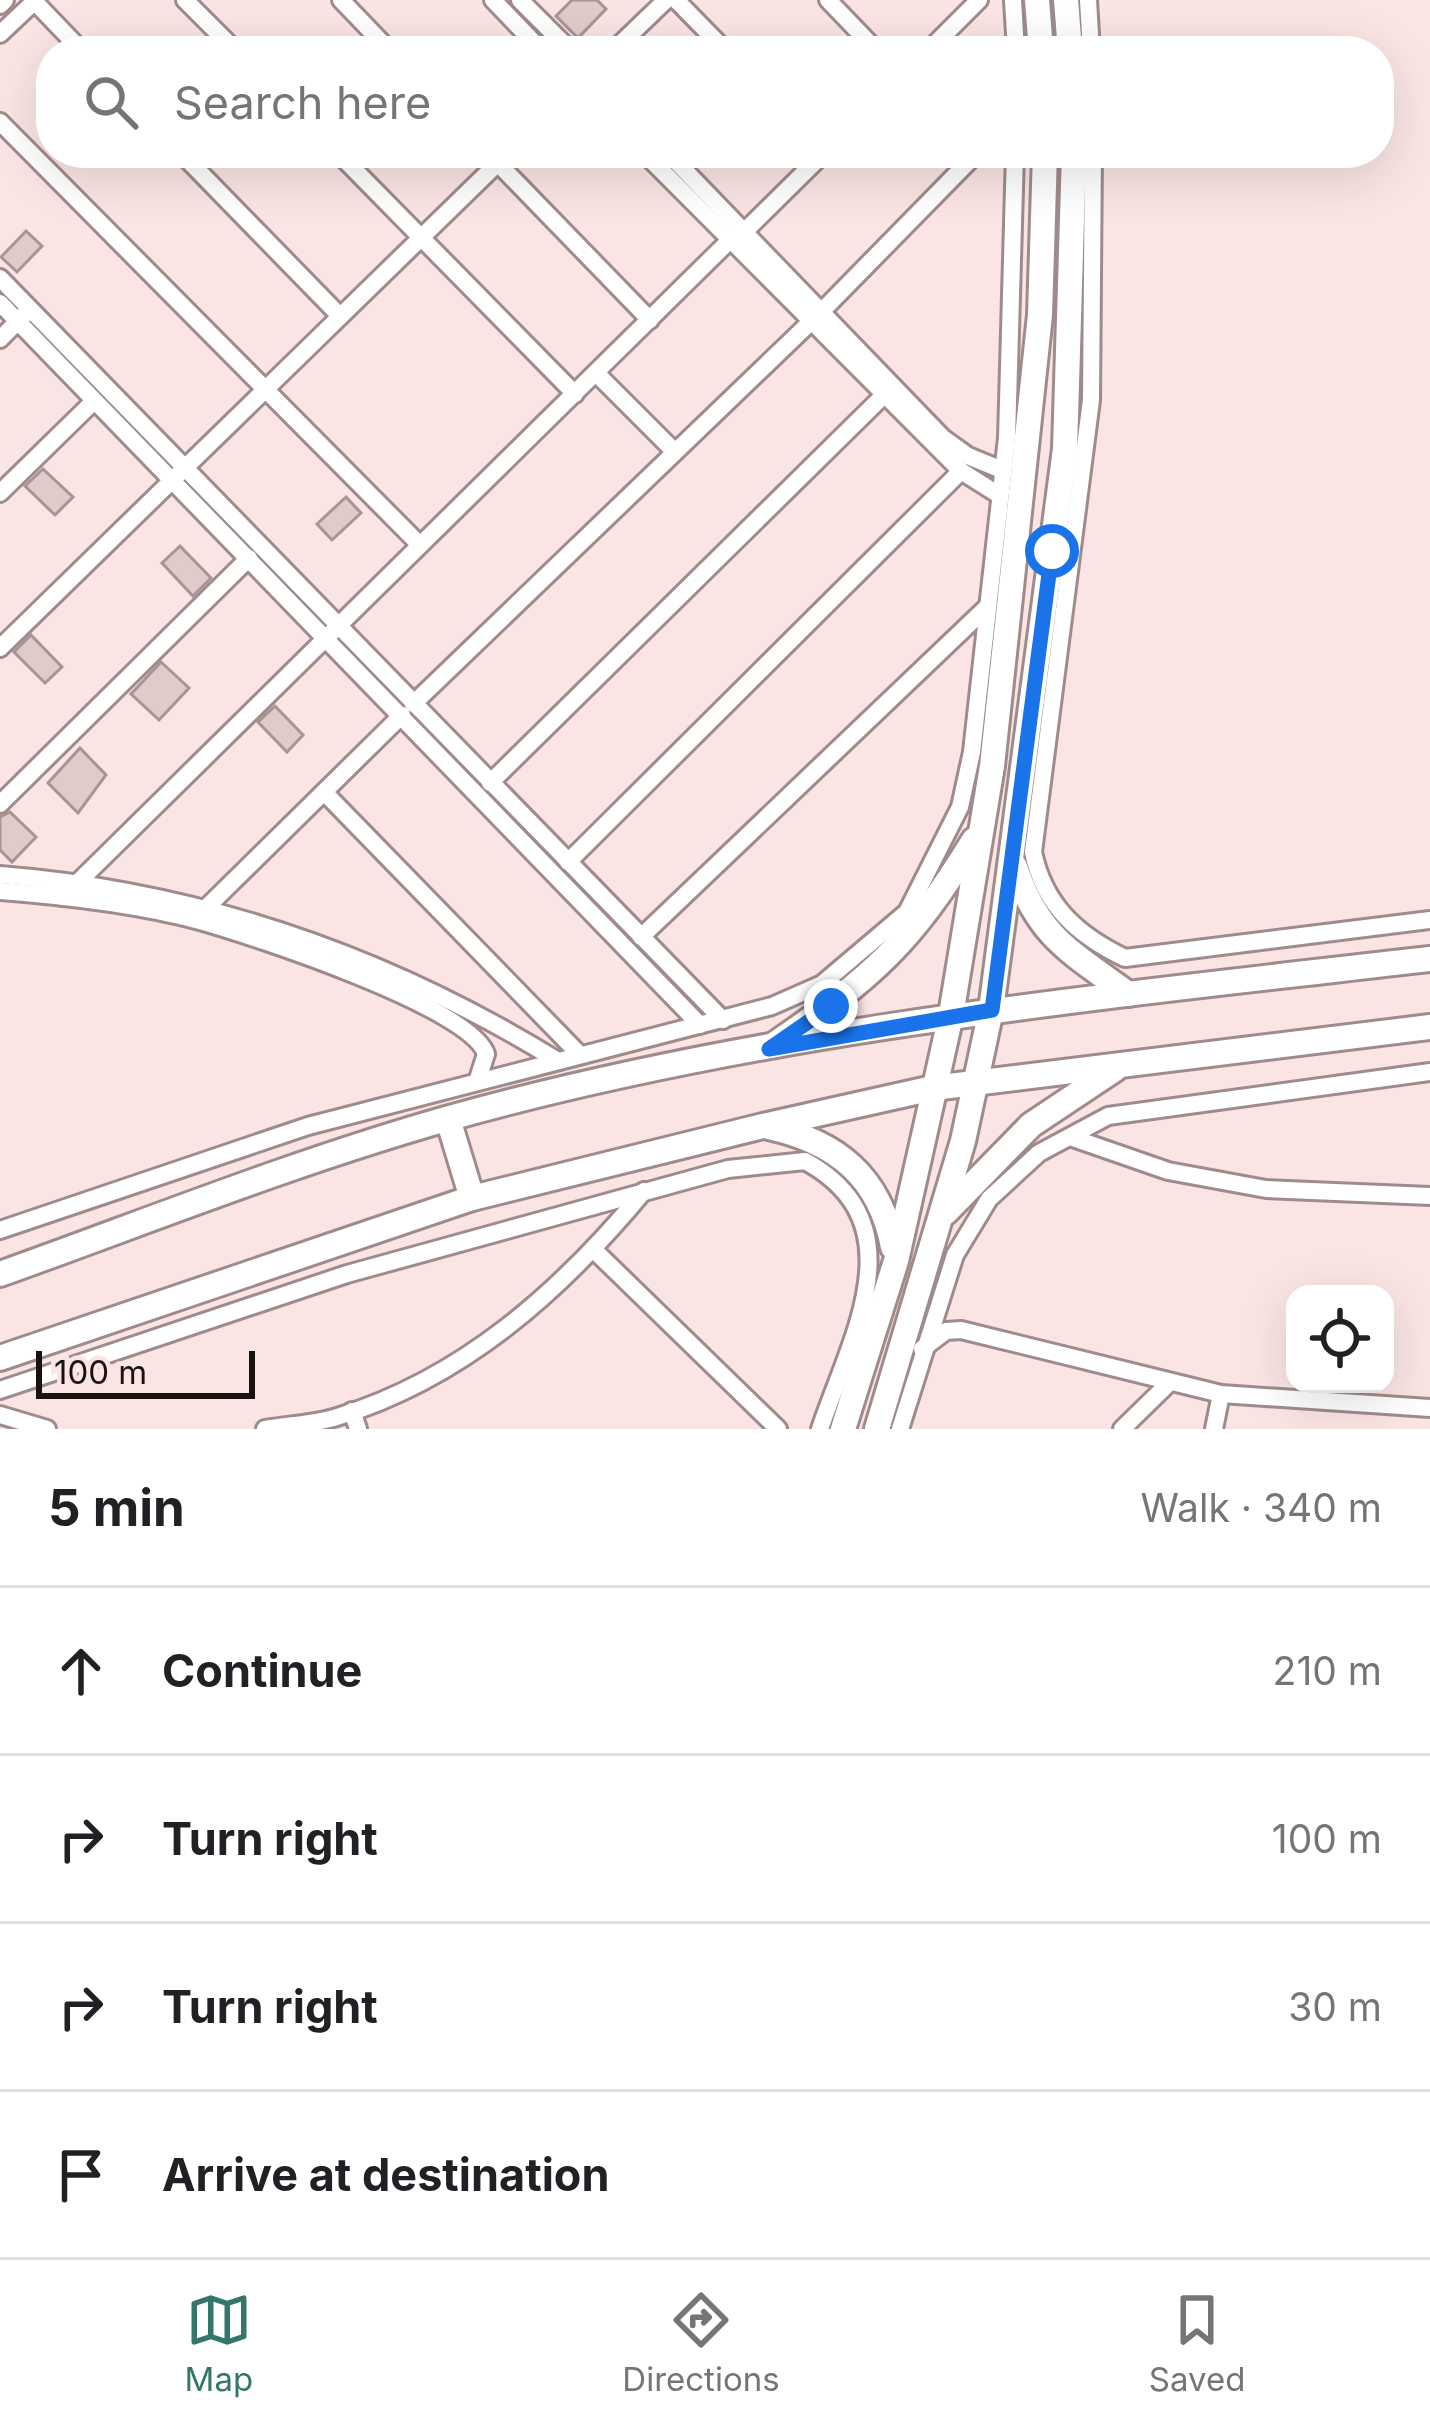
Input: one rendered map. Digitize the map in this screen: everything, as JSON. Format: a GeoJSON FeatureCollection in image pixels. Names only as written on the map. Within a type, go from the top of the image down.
{"type":"FeatureCollection","features":[{"type":"Feature","properties":{"kind":"main road"},"geometry":{"type":"LineString","coordinates":[[1037,0],[1040,36]]}},
{"type":"Feature","properties":{"kind":"main road"},"geometry":{"type":"LineString","coordinates":[[1066,0],[1069,36]]}},
{"type":"Feature","properties":{"kind":"main road"},"geometry":{"type":"LineString","coordinates":[[825,1428],[896,1261],[951,1015],[982,826],[1026,475],[1040,315],[1045,168]]}},
{"type":"Feature","properties":{"kind":"main road"},"geometry":{"type":"LineString","coordinates":[[877,1429],[940,1218],[992,1010],[1064,448],[1073,168]]}},
{"type":"Feature","properties":{"kind":"main road"},"geometry":{"type":"LineString","coordinates":[[769,1049],[862,984],[893,955],[921,924],[982,826]]}},
{"type":"Feature","properties":{"kind":"main road"},"geometry":{"type":"LineString","coordinates":[[1012,859],[1031,913],[1048,934],[1128,994]]}},
{"type":"Feature","properties":{"kind":"main road"},"geometry":{"type":"LineString","coordinates":[[0,1274],[448,1119],[951,1015],[1430,958]]}},
{"type":"Feature","properties":{"kind":"main road"},"geometry":{"type":"LineString","coordinates":[[0,1358],[472,1198],[763,1126],[933,1088],[1430,1027]]}},
{"type":"Feature","properties":{"kind":"main road"},"geometry":{"type":"LineString","coordinates":[[940,1218],[1031,1125],[1122,1064]]}},
{"type":"Feature","properties":{"kind":"main road"},"geometry":{"type":"LineString","coordinates":[[448,1119],[472,1198]]}},
{"type":"Feature","properties":{"kind":"main road"},"geometry":{"type":"LineString","coordinates":[[763,1126],[820,1142],[857,1168],[889,1222],[896,1261]]}},
{"type":"Feature","properties":{"kind":"street"},"geometry":{"type":"LineString","coordinates":[[185,0],[221,36]]}},
{"type":"Feature","properties":{"kind":"street"},"geometry":{"type":"LineString","coordinates":[[341,0],[376,36]]}},
{"type":"Feature","properties":{"kind":"street"},"geometry":{"type":"LineString","coordinates":[[493,0],[528,36]]}},
{"type":"Feature","properties":{"kind":"street"},"geometry":{"type":"LineString","coordinates":[[520,0],[556,36]]}},
{"type":"Feature","properties":{"kind":"street"},"geometry":{"type":"LineString","coordinates":[[629,36],[666,0]]}},
{"type":"Feature","properties":{"kind":"street"},"geometry":{"type":"LineString","coordinates":[[676,0],[711,36]]}},
{"type":"Feature","properties":{"kind":"street"},"geometry":{"type":"LineString","coordinates":[[828,0],[863,36]]}},
{"type":"Feature","properties":{"kind":"street"},"geometry":{"type":"LineString","coordinates":[[1013,0],[1015,36]]}},
{"type":"Feature","properties":{"kind":"street"},"geometry":{"type":"LineString","coordinates":[[1088,0],[1090,36]]}},
{"type":"Feature","properties":{"kind":"street"},"geometry":{"type":"LineString","coordinates":[[0,34],[34,1],[68,36]]}},
{"type":"Feature","properties":{"kind":"street"},"geometry":{"type":"LineString","coordinates":[[942,36],[974,2]]}},
{"type":"Feature","properties":{"kind":"street"},"geometry":{"type":"LineString","coordinates":[[0,122],[36,158]]}},
{"type":"Feature","properties":{"kind":"street"},"geometry":{"type":"LineString","coordinates":[[46,168],[420,545]]}},
{"type":"Feature","properties":{"kind":"street"},"geometry":{"type":"LineString","coordinates":[[196,168],[339,316]]}},
{"type":"Feature","properties":{"kind":"street"},"geometry":{"type":"LineString","coordinates":[[353,168],[574,394]]}},
{"type":"Feature","properties":{"kind":"street"},"geometry":{"type":"LineString","coordinates":[[0,649],[487,168]]}},
{"type":"Feature","properties":{"kind":"street"},"geometry":{"type":"LineString","coordinates":[[509,168],[650,320]]}},
{"type":"Feature","properties":{"kind":"street"},"geometry":{"type":"LineString","coordinates":[[661,168],[943,438],[968,456],[1002,470]]}},
{"type":"Feature","properties":{"kind":"street"},"geometry":{"type":"LineString","coordinates":[[680,168],[737,236]]}},
{"type":"Feature","properties":{"kind":"street"},"geometry":{"type":"LineString","coordinates":[[63,897],[808,168]]}},
{"type":"Feature","properties":{"kind":"street"},"geometry":{"type":"LineString","coordinates":[[208,906],[962,168]]}},
{"type":"Feature","properties":{"kind":"street"},"geometry":{"type":"LineString","coordinates":[[0,1230],[308,1126],[723,1020],[822,984],[907,912],[960,806],[972,752],[1002,470],[1015,168]]}},
{"type":"Feature","properties":{"kind":"street"},"geometry":{"type":"LineString","coordinates":[[1093,168],[1091,400],[1033,852],[1050,904],[1096,944],[1125,958],[1430,920]]}},
{"type":"Feature","properties":{"kind":"street"},"geometry":{"type":"LineString","coordinates":[[0,278],[94,401],[179,474],[248,558],[331,631]]}},
{"type":"Feature","properties":{"kind":"street"},"geometry":{"type":"LineString","coordinates":[[0,303],[24,315],[408,710],[700,1025]]}},
{"type":"Feature","properties":{"kind":"street"},"geometry":{"type":"LineString","coordinates":[[0,339],[24,315]]}},
{"type":"Feature","properties":{"kind":"street"},"geometry":{"type":"LineString","coordinates":[[816,316],[884,395],[961,471],[999,495]]}},
{"type":"Feature","properties":{"kind":"street"},"geometry":{"type":"LineString","coordinates":[[596,373],[675,452]]}},
{"type":"Feature","properties":{"kind":"street"},"geometry":{"type":"LineString","coordinates":[[490,782],[884,395]]}},
{"type":"Feature","properties":{"kind":"street"},"geometry":{"type":"LineString","coordinates":[[0,493],[94,401]]}},
{"type":"Feature","properties":{"kind":"street"},"geometry":{"type":"LineString","coordinates":[[568,862],[961,471]]}},
{"type":"Feature","properties":{"kind":"street"},"geometry":{"type":"LineString","coordinates":[[0,804],[248,558]]}},
{"type":"Feature","properties":{"kind":"street"},"geometry":{"type":"LineString","coordinates":[[641,938],[987,607]]}},
{"type":"Feature","properties":{"kind":"street"},"geometry":{"type":"LineString","coordinates":[[408,710],[490,782],[723,1020]]}},
{"type":"Feature","properties":{"kind":"street"},"geometry":{"type":"LineString","coordinates":[[324,792],[580,1055]]}},
{"type":"Feature","properties":{"kind":"street"},"geometry":{"type":"LineString","coordinates":[[0,874],[81,881],[208,906],[353,954],[505,1028],[558,1061]]}},
{"type":"Feature","properties":{"kind":"street"},"geometry":{"type":"LineString","coordinates":[[0,891],[198,921],[344,971],[450,1018],[482,1043],[484,1070],[476,1082]]}},
{"type":"Feature","properties":{"kind":"street"},"geometry":{"type":"LineString","coordinates":[[900,1429],[955,1256],[989,1199],[1039,1153],[1108,1116],[1430,1072]]}},
{"type":"Feature","properties":{"kind":"street"},"geometry":{"type":"LineString","coordinates":[[1070,1137],[1168,1171],[1266,1189],[1430,1196]]}},
{"type":"Feature","properties":{"kind":"street"},"geometry":{"type":"LineString","coordinates":[[0,1390],[346,1274],[728,1169],[805,1161],[845,1190],[867,1229],[872,1252],[868,1281],[825,1428]]}},
{"type":"Feature","properties":{"kind":"street"},"geometry":{"type":"LineString","coordinates":[[265,1429],[355,1420],[456,1366],[564,1282],[645,1191]]}},
{"type":"Feature","properties":{"kind":"street"},"geometry":{"type":"LineString","coordinates":[[338,1240],[346,1274]]}},
{"type":"Feature","properties":{"kind":"street"},"geometry":{"type":"LineString","coordinates":[[594,1250],[778,1429]]}},
{"type":"Feature","properties":{"kind":"street"},"geometry":{"type":"LineString","coordinates":[[890,1386],[925,1346],[946,1331],[961,1330],[1221,1394],[1430,1408]]}},
{"type":"Feature","properties":{"kind":"street"},"geometry":{"type":"LineString","coordinates":[[1122,1429],[1169,1383]]}},
{"type":"Feature","properties":{"kind":"street"},"geometry":{"type":"LineString","coordinates":[[1214,1429],[1221,1394]]}},
{"type":"Feature","properties":{"kind":"street"},"geometry":{"type":"LineString","coordinates":[[0,1415],[43,1429]]}},
{"type":"Feature","properties":{"kind":"building"},"geometry":{"type":"Polygon","coordinates":[[[572,0],[597,0],[606,9],[580,36],[556,16],[572,0]]]}},
{"type":"Feature","properties":{"kind":"building"},"geometry":{"type":"Polygon","coordinates":[[[26,231],[42,246],[17,272],[1,257],[26,231]]]}},
{"type":"Feature","properties":{"kind":"building"},"geometry":{"type":"Polygon","coordinates":[[[43,469],[73,497],[55,515],[25,486],[43,469]]]}},
{"type":"Feature","properties":{"kind":"building"},"geometry":{"type":"Polygon","coordinates":[[[346,497],[361,513],[332,540],[317,524],[346,497]]]}},
{"type":"Feature","properties":{"kind":"building"},"geometry":{"type":"Polygon","coordinates":[[[180,546],[211,578],[193,596],[162,563],[180,546]]]}},
{"type":"Feature","properties":{"kind":"building"},"geometry":{"type":"Polygon","coordinates":[[[31,635],[62,667],[45,683],[14,652],[31,635]]]}},
{"type":"Feature","properties":{"kind":"building"},"geometry":{"type":"Polygon","coordinates":[[[161,662],[189,688],[159,720],[131,694],[161,662]]]}},
{"type":"Feature","properties":{"kind":"building"},"geometry":{"type":"Polygon","coordinates":[[[275,706],[303,735],[287,752],[258,722],[275,706]]]}},
{"type":"Feature","properties":{"kind":"building"},"geometry":{"type":"Polygon","coordinates":[[[80,748],[106,775],[78,813],[48,783],[80,748]]]}},
{"type":"Feature","properties":{"kind":"building"},"geometry":{"type":"Polygon","coordinates":[[[10,812],[36,837],[12,862],[0,850],[0,817],[10,812]]]}},
{"type":"Feature","properties":{"kind":"route"},"geometry":{"type":"LineString","coordinates":[[831,1006],[769,1049],[992,1010],[1052,551]]}}]}
